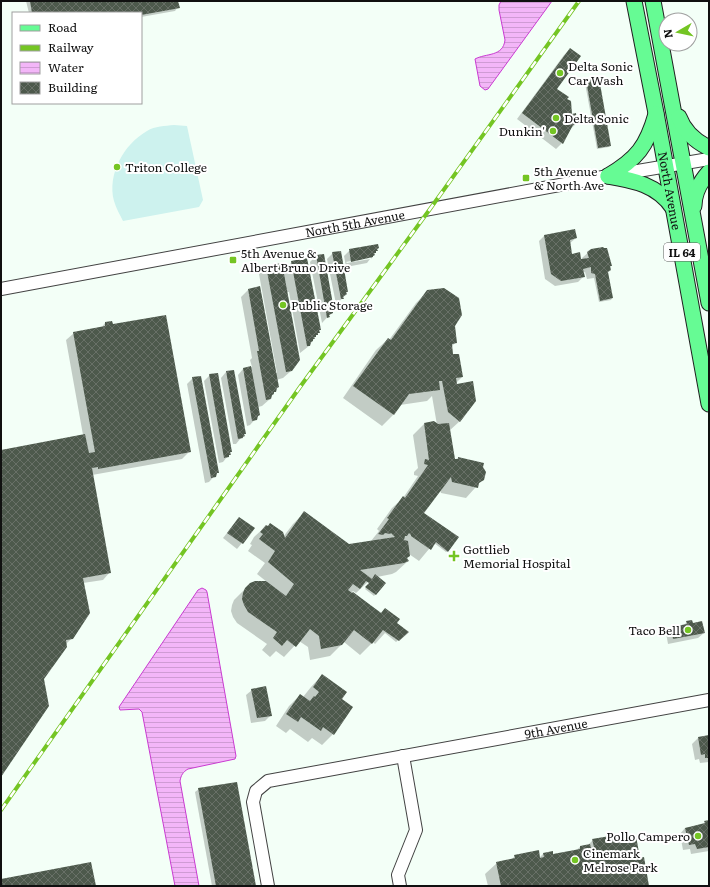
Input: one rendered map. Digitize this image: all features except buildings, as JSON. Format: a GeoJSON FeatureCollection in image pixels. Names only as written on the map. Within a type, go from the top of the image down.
{"type":"FeatureCollection","features":[{"type":"Feature","properties":{"kind":"main road","name":"North Avenue"},"geometry":{"type":"LineString","coordinates":[[634,1],[666,166],[709,404]]}},
{"type":"Feature","properties":{"kind":"main road","name":"North Avenue"},"geometry":{"type":"LineString","coordinates":[[653,1],[709,303]]}},
{"type":"Feature","properties":{"kind":"main road"},"geometry":{"type":"LineString","coordinates":[[670,94],[684,129],[702,145],[709,148]]}},
{"type":"Feature","properties":{"kind":"main road"},"geometry":{"type":"LineString","coordinates":[[608,176],[625,166],[642,148],[656,114]]}},
{"type":"Feature","properties":{"kind":"main road"},"geometry":{"type":"LineString","coordinates":[[693,217],[694,198],[698,187],[709,172]]}},
{"type":"Feature","properties":{"kind":"main road"},"geometry":{"type":"LineString","coordinates":[[608,176],[632,180],[654,189],[663,196],[674,211]]}},
{"type":"Feature","properties":{"kind":"street","name":"North 5th Avenue"},"geometry":{"type":"LineString","coordinates":[[1,289],[608,176],[709,159]]}},
{"type":"Feature","properties":{"kind":"street","name":"9th Avenue"},"geometry":{"type":"LineString","coordinates":[[268,886],[253,802],[256,791],[268,781],[709,700]]}},
{"type":"Feature","properties":{"kind":"street"},"geometry":{"type":"LineString","coordinates":[[400,886],[398,876],[416,830],[403,756]]}},
{"type":"Feature","properties":{"kind":"shaded area"},"geometry":{"type":"Polygon","coordinates":[[[174,125],[187,126],[203,200],[199,207],[123,221],[115,204],[112,191],[115,170],[119,161],[131,144],[150,129],[174,125]]]}},
{"type":"Feature","properties":{"kind":"water"},"geometry":{"type":"Polygon","coordinates":[[[501,1],[552,1],[488,89],[485,90],[480,86],[475,59],[498,52],[504,45],[505,40],[499,10],[501,1]]]}},
{"type":"Feature","properties":{"kind":"water"},"geometry":{"type":"Polygon","coordinates":[[[202,588],[207,592],[236,756],[235,759],[188,769],[182,775],[180,781],[199,886],[175,886],[142,712],[139,709],[120,710],[119,707],[198,590],[202,588]]]}},
{"type":"Feature","properties":{"kind":"railway"},"geometry":{"type":"LineString","coordinates":[[1,810],[300,387],[579,1]]}},
{"type":"Feature","properties":{"kind":"place","name":"Delta Sonic Car Wash"},"geometry":{"type":"Point","coordinates":[560,73]}},
{"type":"Feature","properties":{"kind":"place","name":"Delta Sonic"},"geometry":{"type":"Point","coordinates":[556,118]}},
{"type":"Feature","properties":{"kind":"place","name":"Dunkin'"},"geometry":{"type":"Point","coordinates":[553,131]}},
{"type":"Feature","properties":{"kind":"place","name":"Triton College"},"geometry":{"type":"Point","coordinates":[117,167]}},
{"type":"Feature","properties":{"kind":"place","name":"5th Avenue & North Ave"},"geometry":{"type":"Point","coordinates":[526,178]}},
{"type":"Feature","properties":{"kind":"place","name":"5th Avenue & Albert Bruno Drive"},"geometry":{"type":"Point","coordinates":[233,260]}},
{"type":"Feature","properties":{"kind":"place","name":"Public Storage"},"geometry":{"type":"Point","coordinates":[283,305]}},
{"type":"Feature","properties":{"kind":"place","name":"Gottlieb Memorial Hospital"},"geometry":{"type":"Point","coordinates":[454,556]}},
{"type":"Feature","properties":{"kind":"place","name":"Taco Bell"},"geometry":{"type":"Point","coordinates":[688,630]}},
{"type":"Feature","properties":{"kind":"place","name":"Pollo Campero"},"geometry":{"type":"Point","coordinates":[698,836]}},
{"type":"Feature","properties":{"kind":"place","name":"Cinemark Melrose Park"},"geometry":{"type":"Point","coordinates":[575,860]}}]}
